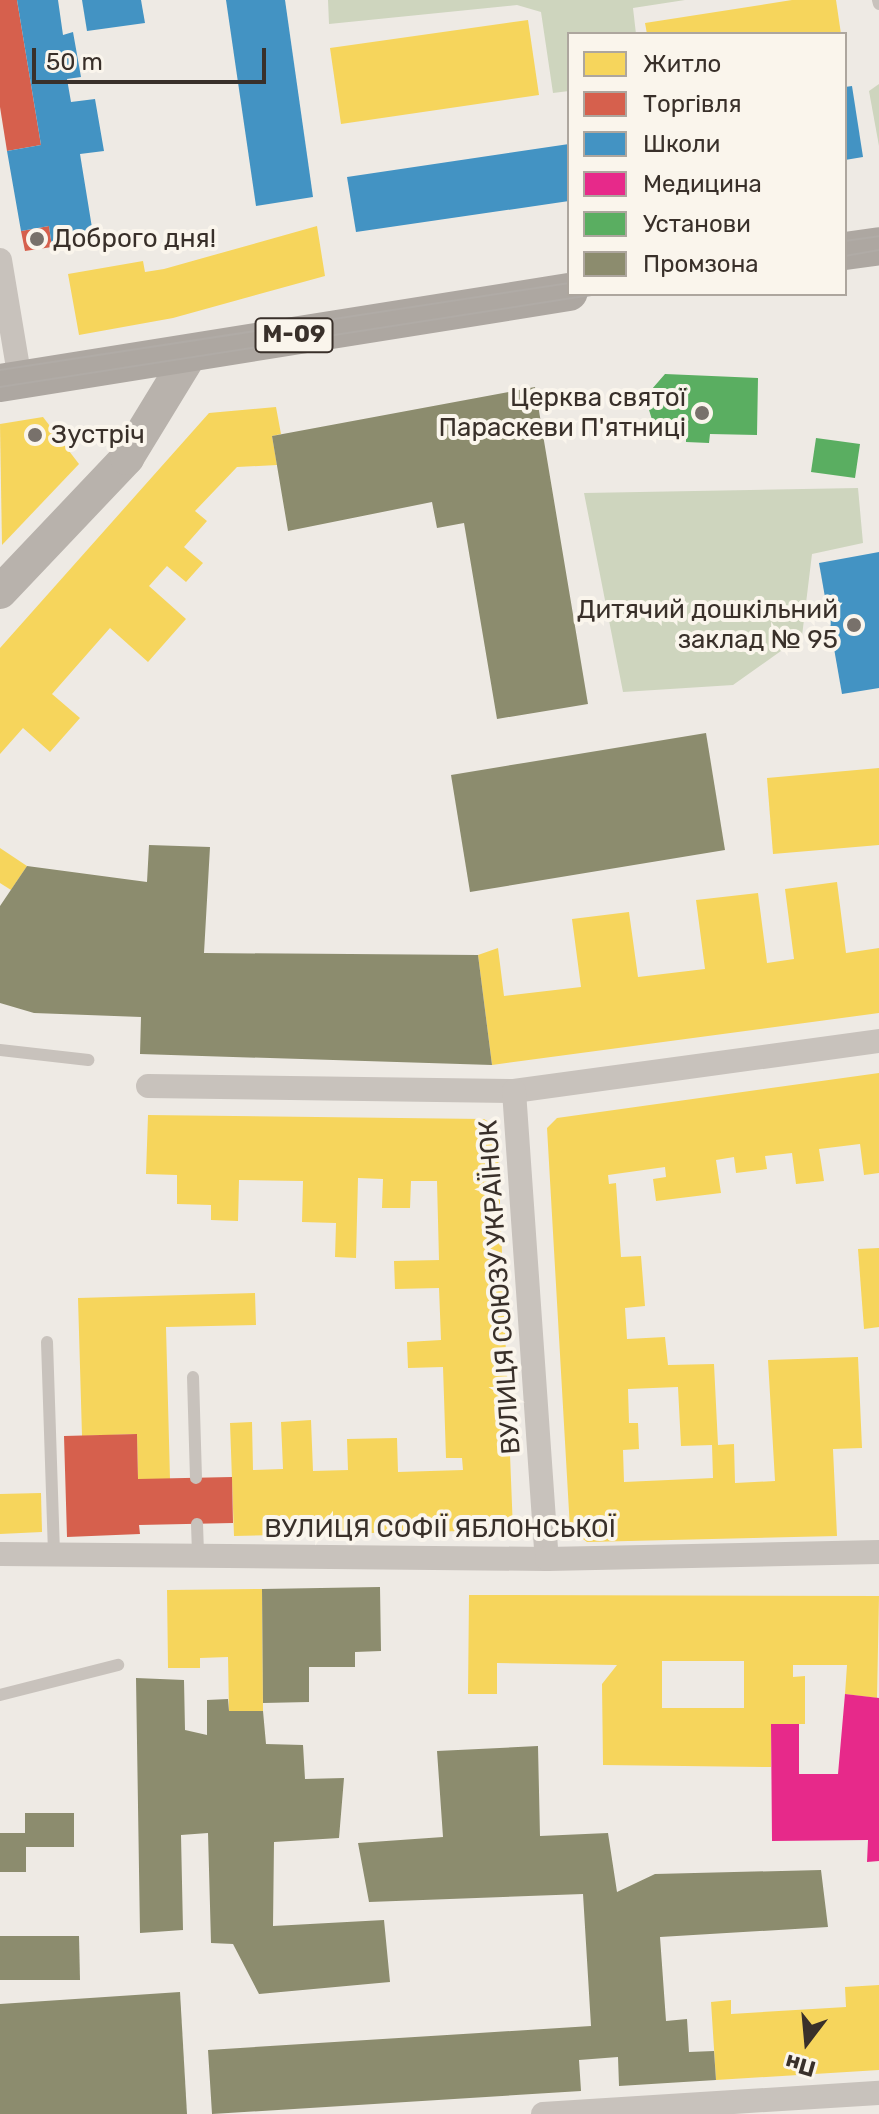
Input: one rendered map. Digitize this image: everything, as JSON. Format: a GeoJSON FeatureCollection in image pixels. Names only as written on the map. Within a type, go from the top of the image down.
{"type":"FeatureCollection","features":[{"type":"Feature","properties":{"kind":"main road"},"geometry":{"type":"LineString","coordinates":[[847,251],[879,246]]}},
{"type":"Feature","properties":{"kind":"main road","name":"М-09"},"geometry":{"type":"LineString","coordinates":[[10,382],[567,292]]}},
{"type":"Feature","properties":{"kind":"street"},"geometry":{"type":"LineString","coordinates":[[0,260],[10,382]]}},
{"type":"Feature","properties":{"kind":"street"},"geometry":{"type":"LineString","coordinates":[[0,592],[127,458],[191,353]]}},
{"type":"Feature","properties":{"kind":"street","name":"ВУЛИЦЯ СОЮЗУ УКРАЇНОК"},"geometry":{"type":"LineString","coordinates":[[547,1559],[514,1091],[879,1041]]}},
{"type":"Feature","properties":{"kind":"street"},"geometry":{"type":"LineString","coordinates":[[148,1086],[514,1091]]}},
{"type":"Feature","properties":{"kind":"street","name":"ВУЛИЦЯ СОФІЇ ЯБЛОНСЬКОЇ"},"geometry":{"type":"LineString","coordinates":[[0,1554],[547,1559],[879,1552]]}},
{"type":"Feature","properties":{"kind":"street"},"geometry":{"type":"LineString","coordinates":[[543,2114],[879,2093]]}},
{"type":"Feature","properties":{"kind":"lane"},"geometry":{"type":"LineString","coordinates":[[0,1050],[88,1060]]}},
{"type":"Feature","properties":{"kind":"lane"},"geometry":{"type":"LineString","coordinates":[[47,1342],[54,1554]]}},
{"type":"Feature","properties":{"kind":"lane"},"geometry":{"type":"LineString","coordinates":[[193,1377],[196,1478]]}},
{"type":"Feature","properties":{"kind":"lane"},"geometry":{"type":"LineString","coordinates":[[197,1524],[198,1556]]}},
{"type":"Feature","properties":{"kind":"lane"},"geometry":{"type":"LineString","coordinates":[[0,1695],[118,1665]]}},
{"type":"Feature","properties":{"kind":"green space"},"geometry":{"type":"Polygon","coordinates":[[[328,0],[685,0],[633,8],[636,32],[567,32],[567,91],[553,93],[541,12],[517,5],[329,24],[328,0]]]}},
{"type":"Feature","properties":{"kind":"green space"},"geometry":{"type":"Polygon","coordinates":[[[879,84],[879,146],[869,91],[879,84]]]}},
{"type":"Feature","properties":{"kind":"green space"},"geometry":{"type":"Polygon","coordinates":[[[858,488],[863,543],[812,554],[802,636],[733,685],[623,692],[584,493],[858,488]]]}},
{"type":"Feature","properties":{"kind":"building: Житло"},"geometry":{"type":"Polygon","coordinates":[[[792,0],[836,0],[841,32],[647,32],[645,23],[792,0]]]}},
{"type":"Feature","properties":{"kind":"building: Житло"},"geometry":{"type":"Polygon","coordinates":[[[528,20],[539,95],[341,124],[330,48],[528,20]]]}},
{"type":"Feature","properties":{"kind":"building: Житло"},"geometry":{"type":"Polygon","coordinates":[[[317,226],[325,276],[173,318],[79,335],[68,274],[143,261],[145,272],[164,269],[317,226]]]}},
{"type":"Feature","properties":{"kind":"building: Житло"},"geometry":{"type":"Polygon","coordinates":[[[276,407],[281,434],[272,436],[277,465],[237,467],[195,511],[207,521],[184,547],[203,563],[186,582],[167,566],[149,586],[186,619],[148,662],[110,628],[52,694],[80,718],[50,752],[23,728],[0,754],[0,648],[209,413],[276,407]]]}},
{"type":"Feature","properties":{"kind":"building: Житло"},"geometry":{"type":"Polygon","coordinates":[[[43,417],[79,464],[2,545],[0,424],[43,417]]]}},
{"type":"Feature","properties":{"kind":"building: Житло"},"geometry":{"type":"Polygon","coordinates":[[[879,768],[879,845],[773,854],[767,778],[879,768]]]}},
{"type":"Feature","properties":{"kind":"building: Житло"},"geometry":{"type":"Polygon","coordinates":[[[0,848],[27,866],[11,890],[0,883],[0,848]]]}},
{"type":"Feature","properties":{"kind":"building: Житло"},"geometry":{"type":"Polygon","coordinates":[[[837,882],[846,953],[879,948],[879,1013],[492,1065],[478,955],[498,948],[504,996],[581,987],[572,919],[629,912],[638,977],[705,969],[696,900],[758,893],[767,963],[794,959],[785,889],[837,882]]]}},
{"type":"Feature","properties":{"kind":"building: Житло"},"geometry":{"type":"Polygon","coordinates":[[[879,1073],[879,1173],[864,1175],[860,1144],[819,1149],[824,1181],[796,1184],[792,1153],[765,1156],[767,1169],[736,1173],[734,1157],[716,1160],[721,1193],[656,1201],[653,1179],[666,1177],[665,1167],[608,1175],[609,1184],[616,1183],[621,1257],[641,1256],[645,1306],[625,1308],[627,1339],[665,1337],[668,1365],[714,1364],[718,1445],[734,1444],[735,1483],[775,1481],[768,1360],[858,1357],[862,1448],[833,1449],[837,1536],[587,1542],[570,1529],[547,1128],[557,1118],[879,1073]],[[678,1387],[628,1389],[629,1423],[638,1423],[639,1449],[623,1450],[624,1482],[713,1478],[712,1445],[681,1446],[678,1387]]]}},
{"type":"Feature","properties":{"kind":"building: Житло"},"geometry":{"type":"Polygon","coordinates":[[[148,1115],[484,1119],[497,1127],[513,1530],[234,1536],[230,1423],[252,1422],[253,1470],[283,1469],[281,1422],[311,1420],[313,1471],[348,1470],[347,1439],[397,1438],[398,1472],[463,1470],[462,1458],[446,1458],[443,1367],[408,1368],[407,1342],[441,1340],[439,1288],[395,1289],[394,1261],[439,1260],[437,1181],[411,1181],[410,1208],[382,1208],[383,1179],[358,1178],[356,1258],[335,1257],[336,1223],[302,1222],[303,1181],[239,1180],[238,1221],[211,1220],[211,1205],[177,1204],[177,1175],[146,1174],[148,1115]]]}},
{"type":"Feature","properties":{"kind":"building: Житло"},"geometry":{"type":"Polygon","coordinates":[[[879,1248],[879,1327],[864,1329],[858,1249],[879,1248]]]}},
{"type":"Feature","properties":{"kind":"building: Житло"},"geometry":{"type":"Polygon","coordinates":[[[255,1293],[256,1325],[166,1327],[170,1479],[138,1479],[137,1434],[82,1436],[78,1298],[255,1293]]]}},
{"type":"Feature","properties":{"kind":"building: Житло"},"geometry":{"type":"Polygon","coordinates":[[[41,1493],[42,1532],[0,1534],[0,1494],[41,1493]]]}},
{"type":"Feature","properties":{"kind":"building: Житло"},"geometry":{"type":"Polygon","coordinates":[[[262,1589],[263,1711],[229,1711],[228,1657],[200,1658],[200,1668],[168,1668],[167,1590],[262,1589]]]}},
{"type":"Feature","properties":{"kind":"building: Житло"},"geometry":{"type":"Polygon","coordinates":[[[469,1595],[879,1596],[877,1698],[845,1694],[847,1665],[793,1665],[793,1677],[805,1676],[805,1724],[771,1724],[771,1767],[603,1765],[602,1684],[617,1665],[497,1663],[497,1694],[468,1694],[469,1595]],[[662,1661],[662,1708],[744,1708],[744,1661],[662,1661]]]}},
{"type":"Feature","properties":{"kind":"building: Житло"},"geometry":{"type":"Polygon","coordinates":[[[879,1985],[879,2070],[716,2080],[711,2002],[731,2000],[731,2014],[846,2007],[845,1987],[879,1985]]]}},
{"type":"Feature","properties":{"kind":"building: Торгівля"},"geometry":{"type":"Polygon","coordinates":[[[0,0],[17,0],[41,145],[7,151],[0,107],[0,0]]]}},
{"type":"Feature","properties":{"kind":"building: Торгівля","name":"Доброго дня!"},"geometry":{"type":"Polygon","coordinates":[[[49,226],[52,247],[25,251],[21,231],[49,226]]]}},
{"type":"Feature","properties":{"kind":"building: Торгівля"},"geometry":{"type":"Polygon","coordinates":[[[137,1434],[138,1479],[232,1477],[233,1523],[139,1525],[140,1534],[67,1537],[64,1436],[137,1434]]]}},
{"type":"Feature","properties":{"kind":"building: Школи"},"geometry":{"type":"Polygon","coordinates":[[[17,0],[58,0],[63,35],[73,32],[81,77],[67,79],[71,102],[95,99],[104,151],[80,154],[94,240],[52,247],[49,226],[21,231],[7,151],[41,145],[17,0]]]}},
{"type":"Feature","properties":{"kind":"building: Школи"},"geometry":{"type":"Polygon","coordinates":[[[82,0],[141,0],[145,23],[87,31],[82,0]]]}},
{"type":"Feature","properties":{"kind":"building: Школи"},"geometry":{"type":"Polygon","coordinates":[[[226,0],[285,0],[313,197],[256,206],[226,0]]]}},
{"type":"Feature","properties":{"kind":"building: Школи"},"geometry":{"type":"Polygon","coordinates":[[[852,86],[863,157],[847,160],[847,87],[852,86]]]}},
{"type":"Feature","properties":{"kind":"building: Школи"},"geometry":{"type":"Polygon","coordinates":[[[567,144],[567,201],[356,232],[347,177],[567,144]]]}},
{"type":"Feature","properties":{"kind":"building: Школи","name":"Дитячий дошкільний заклад № 95"},"geometry":{"type":"Polygon","coordinates":[[[879,552],[879,688],[842,694],[819,563],[879,552]]]}},
{"type":"Feature","properties":{"kind":"building: Медицина"},"geometry":{"type":"Polygon","coordinates":[[[845,1694],[879,1698],[879,1861],[867,1862],[868,1840],[772,1841],[771,1724],[799,1724],[799,1774],[838,1774],[845,1694]]]}},
{"type":"Feature","properties":{"kind":"building: Установи","name":"Церква святої Параскеви П'ятниці"},"geometry":{"type":"Polygon","coordinates":[[[665,374],[758,378],[757,435],[710,434],[709,443],[686,442],[686,433],[654,426],[645,397],[665,374]]]}},
{"type":"Feature","properties":{"kind":"building: Установи"},"geometry":{"type":"Polygon","coordinates":[[[816,438],[860,444],[855,478],[811,472],[816,438]]]}},
{"type":"Feature","properties":{"kind":"building: Промзона"},"geometry":{"type":"Polygon","coordinates":[[[535,387],[588,704],[497,719],[464,523],[437,528],[432,502],[288,531],[272,436],[535,387]]]}},
{"type":"Feature","properties":{"kind":"building: Промзона"},"geometry":{"type":"Polygon","coordinates":[[[706,733],[725,850],[470,892],[451,775],[706,733]]]}},
{"type":"Feature","properties":{"kind":"building: Промзона"},"geometry":{"type":"Polygon","coordinates":[[[149,845],[210,847],[204,953],[478,955],[492,1065],[140,1054],[141,1017],[34,1013],[0,1003],[0,906],[27,866],[147,882],[149,845]]]}},
{"type":"Feature","properties":{"kind":"building: Промзона"},"geometry":{"type":"Polygon","coordinates":[[[380,1587],[381,1651],[355,1652],[355,1667],[309,1667],[309,1702],[263,1703],[262,1589],[380,1587]]]}},
{"type":"Feature","properties":{"kind":"building: Промзона"},"geometry":{"type":"Polygon","coordinates":[[[136,1678],[184,1680],[185,1730],[207,1735],[207,1700],[228,1699],[229,1711],[263,1711],[266,1744],[303,1745],[305,1779],[344,1778],[339,1838],[274,1842],[273,1926],[384,1920],[390,1982],[259,1994],[233,1944],[211,1943],[208,1833],[181,1835],[183,1930],[140,1933],[136,1678]]]}},
{"type":"Feature","properties":{"kind":"building: Промзона"},"geometry":{"type":"Polygon","coordinates":[[[538,1746],[540,1836],[608,1833],[617,1892],[655,1874],[821,1870],[828,1927],[660,1937],[666,2021],[687,2019],[689,2052],[714,2051],[716,2080],[619,2086],[618,2057],[579,2060],[581,2091],[212,2114],[208,2050],[591,2026],[583,1894],[369,1902],[358,1843],[443,1837],[437,1751],[538,1746]]]}},
{"type":"Feature","properties":{"kind":"building: Промзона"},"geometry":{"type":"Polygon","coordinates":[[[25,1813],[74,1813],[74,1847],[26,1847],[26,1872],[0,1872],[0,1833],[25,1833],[25,1813]]]}},
{"type":"Feature","properties":{"kind":"building: Промзона"},"geometry":{"type":"Polygon","coordinates":[[[0,1936],[79,1936],[80,1980],[0,1980],[0,1936]]]}},
{"type":"Feature","properties":{"kind":"building: Промзона"},"geometry":{"type":"Polygon","coordinates":[[[180,1992],[187,2114],[0,2114],[0,2004],[180,1992]]]}},
{"type":"Feature","properties":{"kind":"tram line"},"geometry":{"type":"LineString","coordinates":[[847,241],[879,236]]}},
{"type":"Feature","properties":{"kind":"tram line"},"geometry":{"type":"LineString","coordinates":[[847,256],[879,250]]}},
{"type":"Feature","properties":{"kind":"tram line"},"geometry":{"type":"LineString","coordinates":[[0,370],[567,283]]}},
{"type":"Feature","properties":{"kind":"tram line"},"geometry":{"type":"LineString","coordinates":[[0,387],[585,296]]}},
{"type":"Feature","properties":{"kind":"place","name":"Доброго дня!"},"geometry":{"type":"Point","coordinates":[37,239]}},
{"type":"Feature","properties":{"kind":"place","name":"Церква святої Параскеви П'ятниці"},"geometry":{"type":"Point","coordinates":[702,413]}},
{"type":"Feature","properties":{"kind":"place","name":"Зустріч"},"geometry":{"type":"Point","coordinates":[35,435]}},
{"type":"Feature","properties":{"kind":"place","name":"Дитячий дошкільний заклад № 95"},"geometry":{"type":"Point","coordinates":[854,625]}}]}
